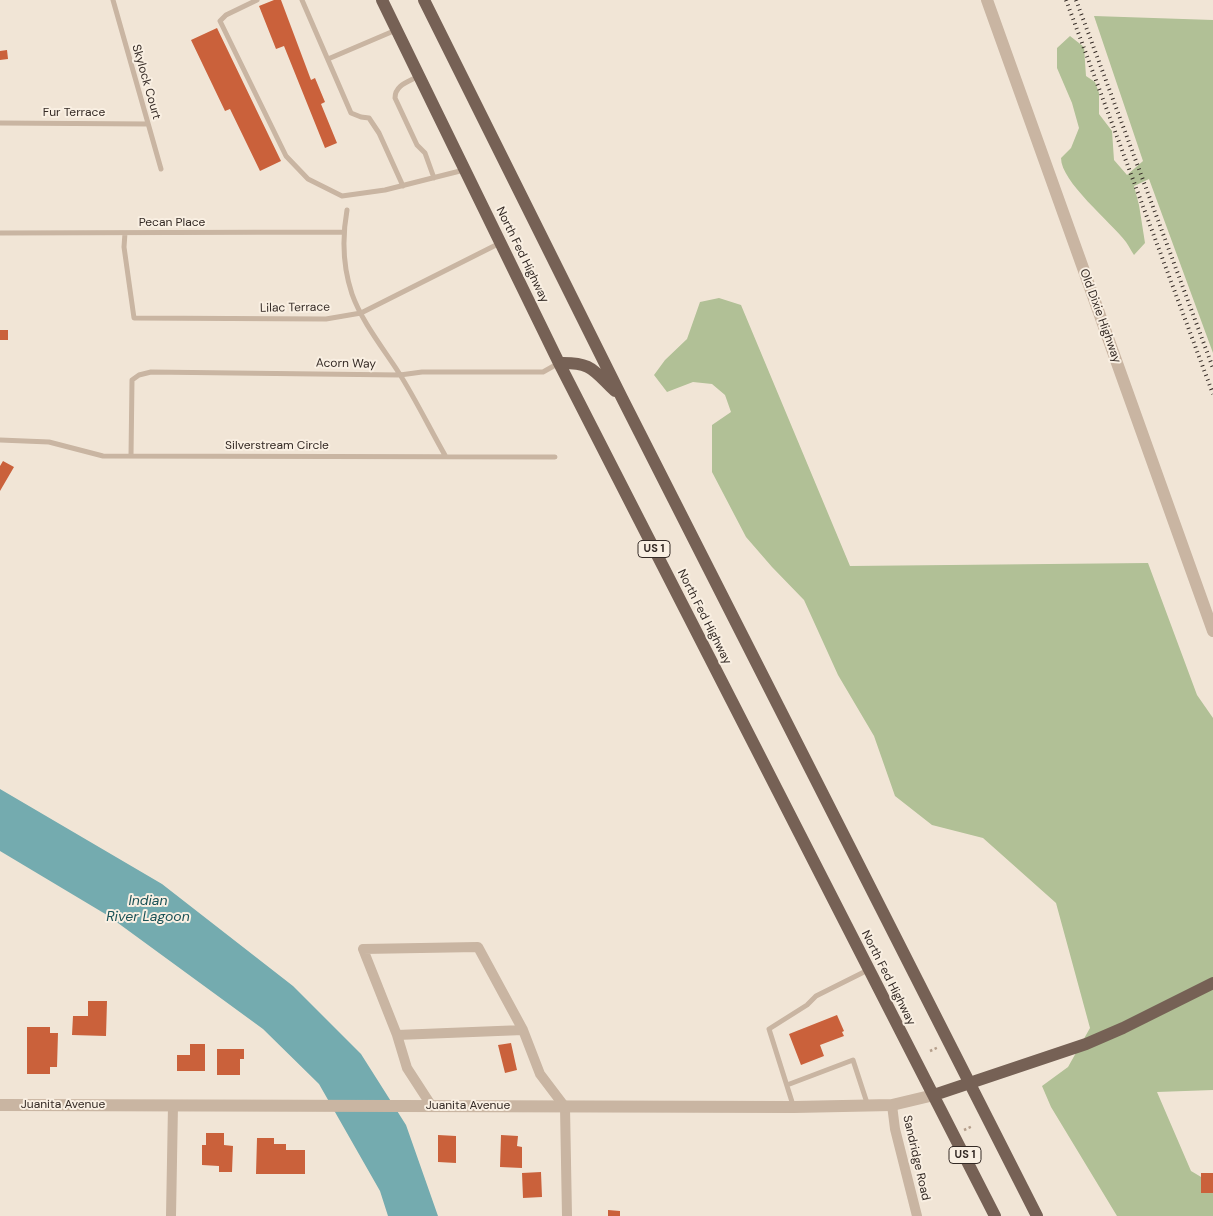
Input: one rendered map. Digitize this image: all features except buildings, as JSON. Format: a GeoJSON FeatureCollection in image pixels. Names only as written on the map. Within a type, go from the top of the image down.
{"type":"FeatureCollection","features":[{"type":"Feature","properties":{"kind":"main road","name":"North Fed Highway"},"geometry":{"type":"LineString","coordinates":[[382,0],[559,363],[995,1216]]}},
{"type":"Feature","properties":{"kind":"main road","name":"North Fed Highway"},"geometry":{"type":"LineString","coordinates":[[424,0],[622,398],[1038,1216]]}},
{"type":"Feature","properties":{"kind":"main road"},"geometry":{"type":"LineString","coordinates":[[559,363],[578,362],[591,368],[622,398]]}},
{"type":"Feature","properties":{"kind":"main road"},"geometry":{"type":"LineString","coordinates":[[934,1094],[1086,1044],[1123,1028],[1213,983]]}},
{"type":"Feature","properties":{"kind":"street","name":"Old Dixie Highway"},"geometry":{"type":"LineString","coordinates":[[987,0],[1213,631]]}},
{"type":"Feature","properties":{"kind":"street"},"geometry":{"type":"LineString","coordinates":[[431,1106],[407,1068],[397,1035],[363,949],[478,947],[524,1030],[540,1074],[565,1106],[567,1216]]}},
{"type":"Feature","properties":{"kind":"street"},"geometry":{"type":"LineString","coordinates":[[397,1035],[524,1030]]}},
{"type":"Feature","properties":{"kind":"street","name":"Juanita Avenue"},"geometry":{"type":"LineString","coordinates":[[0,1105],[794,1107],[892,1105],[934,1094]]}},
{"type":"Feature","properties":{"kind":"street","name":"Sandridge Road"},"geometry":{"type":"LineString","coordinates":[[892,1105],[895,1129],[917,1216]]}},
{"type":"Feature","properties":{"kind":"street"},"geometry":{"type":"LineString","coordinates":[[171,1216],[173,1106]]}},
{"type":"Feature","properties":{"kind":"lane","name":"Skylock Court"},"geometry":{"type":"LineString","coordinates":[[113,0],[161,169]]}},
{"type":"Feature","properties":{"kind":"lane"},"geometry":{"type":"LineString","coordinates":[[257,0],[226,15],[220,21],[286,156],[308,179],[342,196],[386,190],[465,170]]}},
{"type":"Feature","properties":{"kind":"lane"},"geometry":{"type":"LineString","coordinates":[[302,0],[351,113],[369,118],[379,133],[403,186]]}},
{"type":"Feature","properties":{"kind":"lane"},"geometry":{"type":"LineString","coordinates":[[328,59],[397,30]]}},
{"type":"Feature","properties":{"kind":"lane"},"geometry":{"type":"LineString","coordinates":[[419,76],[399,87],[395,93],[395,98],[417,145],[425,153],[434,178]]}},
{"type":"Feature","properties":{"kind":"lane","name":"Fur Terrace"},"geometry":{"type":"LineString","coordinates":[[0,123],[148,124]]}},
{"type":"Feature","properties":{"kind":"lane"},"geometry":{"type":"LineString","coordinates":[[347,210],[343,232],[348,277],[352,294],[446,456]]}},
{"type":"Feature","properties":{"kind":"lane","name":"Pecan Place"},"geometry":{"type":"LineString","coordinates":[[0,233],[343,232]]}},
{"type":"Feature","properties":{"kind":"lane","name":"Lilac Terrace"},"geometry":{"type":"LineString","coordinates":[[125,233],[124,247],[134,318],[326,319],[361,312],[500,243]]}},
{"type":"Feature","properties":{"kind":"lane","name":"Acorn Way"},"geometry":{"type":"LineString","coordinates":[[131,456],[132,380],[140,375],[151,372],[400,375],[422,372],[543,372],[559,363]]}},
{"type":"Feature","properties":{"kind":"lane","name":"Silverstream Circle"},"geometry":{"type":"LineString","coordinates":[[0,440],[49,442],[103,456],[556,457]]}},
{"type":"Feature","properties":{"kind":"lane"},"geometry":{"type":"LineString","coordinates":[[794,1107],[768,1029],[806,1005],[816,996],[869,970]]}},
{"type":"Feature","properties":{"kind":"lane"},"geometry":{"type":"LineString","coordinates":[[787,1085],[853,1060],[868,1106]]}},
{"type":"Feature","properties":{"kind":"path"},"geometry":{"type":"LineString","coordinates":[[930,1051],[940,1046]]}},
{"type":"Feature","properties":{"kind":"path"},"geometry":{"type":"LineString","coordinates":[[961,1132],[973,1126]]}},
{"type":"Feature","properties":{"kind":"green space"},"geometry":{"type":"Polygon","coordinates":[[[1094,16],[1213,20],[1213,353],[1149,179],[1134,186],[1145,243],[1134,255],[1119,233],[1077,190],[1063,168],[1061,158],[1071,148],[1079,128],[1072,103],[1057,68],[1057,48],[1070,36],[1084,47],[1086,76],[1095,82],[1099,93],[1099,114],[1112,131],[1114,160],[1127,175],[1143,161],[1094,16]]]}},
{"type":"Feature","properties":{"kind":"green space"},"geometry":{"type":"Polygon","coordinates":[[[719,298],[741,305],[850,566],[1148,563],[1197,695],[1213,718],[1213,1090],[1157,1092],[1191,1171],[1213,1184],[1213,1216],[1117,1216],[1051,1107],[1042,1086],[1068,1067],[1090,1028],[1056,903],[983,838],[932,825],[895,796],[874,736],[838,675],[804,600],[746,537],[712,472],[712,425],[731,412],[725,395],[712,384],[693,382],[667,392],[654,375],[665,360],[687,339],[700,302],[719,298]]]}},
{"type":"Feature","properties":{"kind":"water","name":"Indian River Lagoon"},"geometry":{"type":"Polygon","coordinates":[[[0,789],[162,884],[293,986],[361,1054],[406,1125],[438,1216],[388,1216],[380,1191],[319,1084],[263,1029],[107,915],[0,851],[0,789]]]}},
{"type":"Feature","properties":{"kind":"railway"},"geometry":{"type":"LineString","coordinates":[[1066,0],[1213,394]]}},
{"type":"Feature","properties":{"kind":"railway"},"geometry":{"type":"LineString","coordinates":[[1076,0],[1213,368]]}}]}
